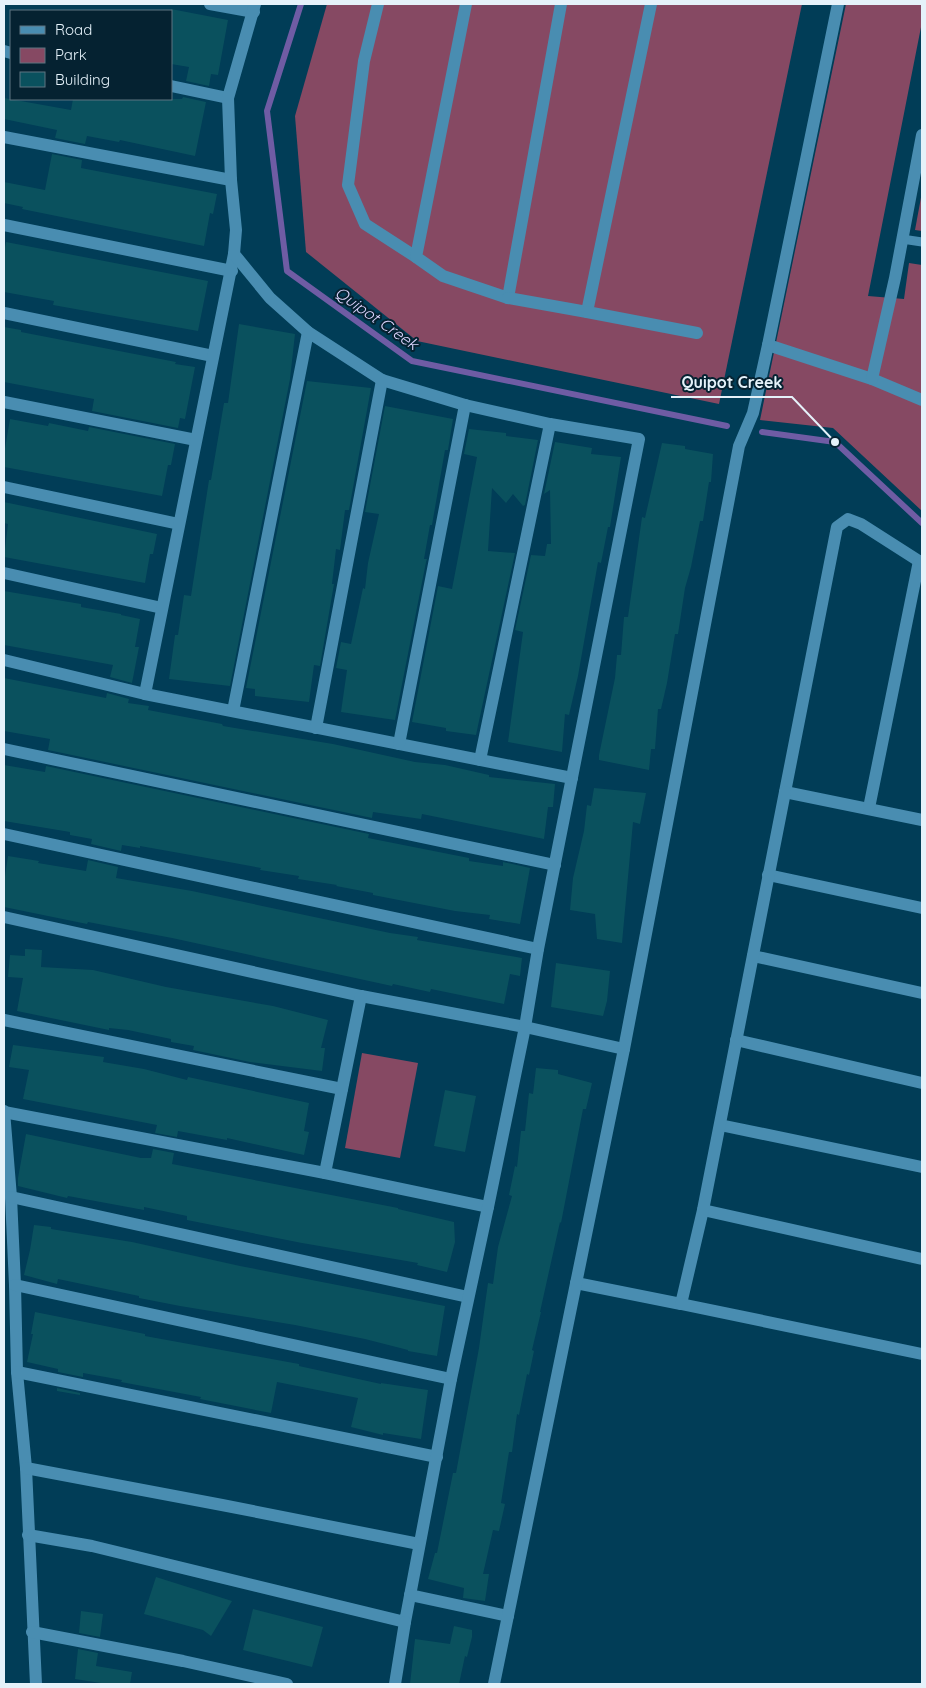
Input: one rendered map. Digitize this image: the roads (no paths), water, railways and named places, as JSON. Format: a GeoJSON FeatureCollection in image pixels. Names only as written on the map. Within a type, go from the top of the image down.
{"type":"FeatureCollection","features":[{"type":"Feature","properties":{"kind":"street"},"geometry":{"type":"LineString","coordinates":[[145,694],[234,254],[236,230],[231,180],[228,98],[255,8],[210,4]]}},
{"type":"Feature","properties":{"kind":"street"},"geometry":{"type":"LineString","coordinates":[[378,4],[364,61],[348,185],[365,224],[443,276],[508,298],[697,333]]}},
{"type":"Feature","properties":{"kind":"street"},"geometry":{"type":"LineString","coordinates":[[416,257],[466,4]]}},
{"type":"Feature","properties":{"kind":"street"},"geometry":{"type":"LineString","coordinates":[[508,298],[561,4]]}},
{"type":"Feature","properties":{"kind":"street"},"geometry":{"type":"LineString","coordinates":[[586,312],[651,4]]}},
{"type":"Feature","properties":{"kind":"street"},"geometry":{"type":"LineString","coordinates":[[494,1684],[624,1049],[739,446],[753,413],[838,4]]}},
{"type":"Feature","properties":{"kind":"street"},"geometry":{"type":"LineString","coordinates":[[172,86],[228,98]]}},
{"type":"Feature","properties":{"kind":"street"},"geometry":{"type":"LineString","coordinates":[[4,137],[231,180]]}},
{"type":"Feature","properties":{"kind":"street"},"geometry":{"type":"LineString","coordinates":[[872,378],[922,142]]}},
{"type":"Feature","properties":{"kind":"street"},"geometry":{"type":"LineString","coordinates":[[4,225],[232,271]]}},
{"type":"Feature","properties":{"kind":"street"},"geometry":{"type":"LineString","coordinates":[[234,254],[270,298],[308,332],[382,380],[465,404],[550,424],[639,439],[538,950],[525,1027],[451,1379],[395,1684]]}},
{"type":"Feature","properties":{"kind":"street"},"geometry":{"type":"LineString","coordinates":[[4,313],[213,356]]}},
{"type":"Feature","properties":{"kind":"street"},"geometry":{"type":"LineString","coordinates":[[233,711],[308,332]]}},
{"type":"Feature","properties":{"kind":"street"},"geometry":{"type":"LineString","coordinates":[[768,345],[872,378],[922,400]]}},
{"type":"Feature","properties":{"kind":"street"},"geometry":{"type":"LineString","coordinates":[[316,728],[382,380]]}},
{"type":"Feature","properties":{"kind":"street"},"geometry":{"type":"LineString","coordinates":[[4,402],[196,440]]}},
{"type":"Feature","properties":{"kind":"street"},"geometry":{"type":"LineString","coordinates":[[399,744],[465,404]]}},
{"type":"Feature","properties":{"kind":"street"},"geometry":{"type":"LineString","coordinates":[[480,760],[550,424]]}},
{"type":"Feature","properties":{"kind":"street"},"geometry":{"type":"LineString","coordinates":[[4,487],[179,524]]}},
{"type":"Feature","properties":{"kind":"street"},"geometry":{"type":"LineString","coordinates":[[681,1304],[720,1126],[838,527],[848,518],[861,524],[921,562],[869,808]]}},
{"type":"Feature","properties":{"kind":"street"},"geometry":{"type":"LineString","coordinates":[[4,573],[162,608]]}},
{"type":"Feature","properties":{"kind":"street"},"geometry":{"type":"LineString","coordinates":[[4,660],[145,694],[572,778]]}},
{"type":"Feature","properties":{"kind":"street"},"geometry":{"type":"LineString","coordinates":[[4,749],[555,865]]}},
{"type":"Feature","properties":{"kind":"street"},"geometry":{"type":"LineString","coordinates":[[785,792],[922,820]]}},
{"type":"Feature","properties":{"kind":"street"},"geometry":{"type":"LineString","coordinates":[[4,834],[538,950]]}},
{"type":"Feature","properties":{"kind":"street"},"geometry":{"type":"LineString","coordinates":[[768,875],[922,908]]}},
{"type":"Feature","properties":{"kind":"street"},"geometry":{"type":"LineString","coordinates":[[4,917],[361,996],[525,1027],[624,1049]]}},
{"type":"Feature","properties":{"kind":"street"},"geometry":{"type":"LineString","coordinates":[[753,956],[922,993]]}},
{"type":"Feature","properties":{"kind":"street"},"geometry":{"type":"LineString","coordinates":[[325,1172],[361,996]]}},
{"type":"Feature","properties":{"kind":"street"},"geometry":{"type":"LineString","coordinates":[[4,1020],[342,1089]]}},
{"type":"Feature","properties":{"kind":"street"},"geometry":{"type":"LineString","coordinates":[[736,1040],[922,1083]]}},
{"type":"Feature","properties":{"kind":"street"},"geometry":{"type":"LineString","coordinates":[[36,1684],[32,1632],[26,1468],[17,1372],[11,1197],[4,1111],[325,1172],[488,1207]]}},
{"type":"Feature","properties":{"kind":"street"},"geometry":{"type":"LineString","coordinates":[[720,1126],[922,1167]]}},
{"type":"Feature","properties":{"kind":"street"},"geometry":{"type":"LineString","coordinates":[[11,1197],[468,1297]]}},
{"type":"Feature","properties":{"kind":"street"},"geometry":{"type":"LineString","coordinates":[[703,1210],[922,1259]]}},
{"type":"Feature","properties":{"kind":"street"},"geometry":{"type":"LineString","coordinates":[[576,1283],[922,1354]]}},
{"type":"Feature","properties":{"kind":"street"},"geometry":{"type":"LineString","coordinates":[[15,1285],[451,1379]]}},
{"type":"Feature","properties":{"kind":"street"},"geometry":{"type":"LineString","coordinates":[[17,1372],[437,1457]]}},
{"type":"Feature","properties":{"kind":"street"},"geometry":{"type":"LineString","coordinates":[[26,1468],[420,1544]]}},
{"type":"Feature","properties":{"kind":"street"},"geometry":{"type":"LineString","coordinates":[[28,1535],[92,1546],[405,1622]]}},
{"type":"Feature","properties":{"kind":"street"},"geometry":{"type":"LineString","coordinates":[[410,1595],[508,1616]]}},
{"type":"Feature","properties":{"kind":"street"},"geometry":{"type":"LineString","coordinates":[[32,1632],[183,1661],[287,1684]]}},
{"type":"Feature","properties":{"kind":"lane"},"geometry":{"type":"LineString","coordinates":[[902,240],[922,242]]}},
{"type":"Feature","properties":{"kind":"waterway","name":"Quipot Creek"},"geometry":{"type":"LineString","coordinates":[[301,4],[267,111],[287,271],[412,361],[727,426]]}},
{"type":"Feature","properties":{"kind":"waterway","name":"Quipot Creek"},"geometry":{"type":"LineString","coordinates":[[762,432],[835,442],[922,523]]}},
{"type":"Feature","properties":{"kind":"place","name":"Quipot Creek"},"geometry":{"type":"Point","coordinates":[835,442]}}]}
